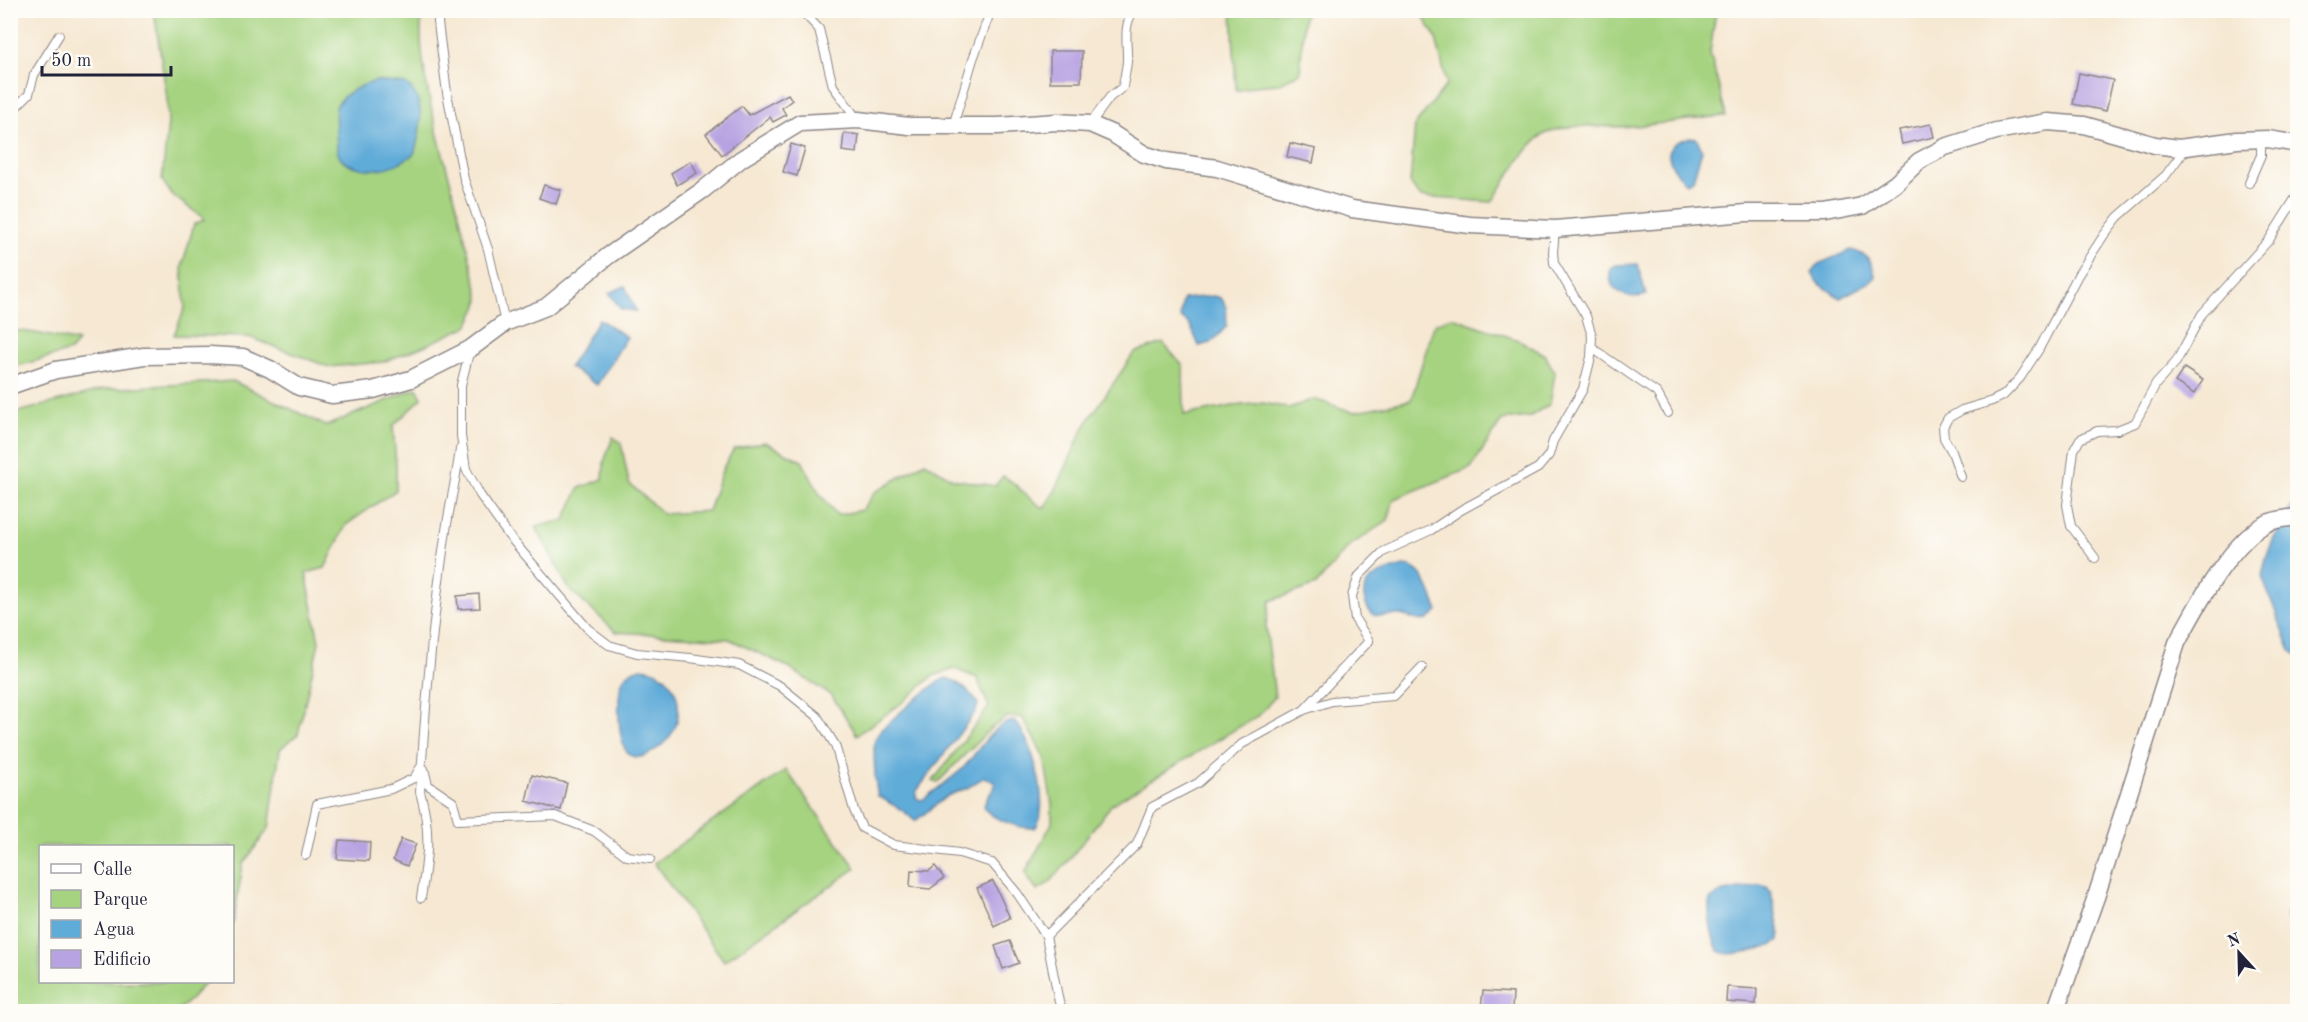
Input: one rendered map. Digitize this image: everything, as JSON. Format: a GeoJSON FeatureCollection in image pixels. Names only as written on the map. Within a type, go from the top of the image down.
{"type":"FeatureCollection","features":[{"type":"Feature","properties":{"kind":"street"},"geometry":{"type":"LineString","coordinates":[[10,387],[56,370],[144,356],[243,357],[270,369],[299,387],[332,395],[372,390],[411,379],[470,349],[505,323],[546,307],[608,256],[703,190],[741,159],[801,123],[858,120],[909,126],[998,126],[1057,122],[1090,124],[1113,134],[1144,154],[1166,161],[1217,168],[1352,208],[1470,225],[1555,229],[1746,213],[1825,213],[1862,206],[1895,184],[1918,161],[1945,147],[1996,131],[2048,122],[2084,124],[2155,145],[2187,147],[2261,139],[2298,144]]}},
{"type":"Feature","properties":{"kind":"street"},"geometry":{"type":"LineString","coordinates":[[2055,1011],[2096,897],[2177,643],[2198,604],[2243,542],[2268,523],[2298,517]]}},
{"type":"Feature","properties":{"kind":"lane"},"geometry":{"type":"LineString","coordinates":[[439,10],[438,23],[447,93],[464,179],[488,249],[505,323]]}},
{"type":"Feature","properties":{"kind":"lane"},"geometry":{"type":"LineString","coordinates":[[801,10],[819,29],[833,86],[858,120]]}},
{"type":"Feature","properties":{"kind":"lane"},"geometry":{"type":"LineString","coordinates":[[953,126],[973,58],[991,10]]}},
{"type":"Feature","properties":{"kind":"lane"},"geometry":{"type":"LineString","coordinates":[[1090,124],[1110,98],[1123,87],[1127,62],[1126,31],[1128,19],[1134,10]]}},
{"type":"Feature","properties":{"kind":"lane"},"geometry":{"type":"LineString","coordinates":[[10,105],[17,106],[29,94],[34,75],[59,35]]}},
{"type":"Feature","properties":{"kind":"lane"},"geometry":{"type":"LineString","coordinates":[[2249,183],[2261,155],[2261,139]]}},
{"type":"Feature","properties":{"kind":"lane"},"geometry":{"type":"LineString","coordinates":[[1961,477],[1944,438],[1943,427],[1948,418],[1962,410],[2004,395],[2020,378],[2039,349],[2078,275],[2104,235],[2118,217],[2166,175],[2187,147]]}},
{"type":"Feature","properties":{"kind":"lane"},"geometry":{"type":"LineString","coordinates":[[2095,558],[2071,526],[2067,505],[2074,450],[2080,438],[2097,431],[2116,430],[2135,423],[2156,384],[2176,362],[2202,314],[2269,240],[2298,194]]}},
{"type":"Feature","properties":{"kind":"lane"},"geometry":{"type":"LineString","coordinates":[[1304,710],[1369,641],[1355,619],[1352,596],[1359,576],[1383,552],[1431,530],[1461,510],[1538,468],[1549,455],[1553,441],[1583,389],[1592,348],[1592,336],[1586,316],[1554,263],[1552,252],[1555,229]]}},
{"type":"Feature","properties":{"kind":"lane"},"geometry":{"type":"LineString","coordinates":[[1592,348],[1657,393],[1668,413]]}},
{"type":"Feature","properties":{"kind":"lane"},"geometry":{"type":"LineString","coordinates":[[422,898],[429,847],[424,805],[420,792],[431,645],[444,541],[455,488],[461,436],[461,385],[470,349]]}},
{"type":"Feature","properties":{"kind":"lane"},"geometry":{"type":"LineString","coordinates":[[461,436],[466,469],[480,495],[509,536],[588,629],[609,645],[638,653],[690,657],[739,665],[780,686],[817,716],[835,745],[854,810],[862,828],[894,845],[959,853],[992,862],[1017,893],[1046,936],[1059,1002],[1063,1011]]}},
{"type":"Feature","properties":{"kind":"lane"},"geometry":{"type":"LineString","coordinates":[[1046,936],[1137,844],[1152,807],[1198,783],[1242,744],[1304,710],[1332,701],[1394,696],[1422,667]]}},
{"type":"Feature","properties":{"kind":"lane"},"geometry":{"type":"LineString","coordinates":[[306,855],[317,804],[391,789],[414,778],[422,763]]}},
{"type":"Feature","properties":{"kind":"lane"},"geometry":{"type":"LineString","coordinates":[[422,763],[428,785],[453,802],[458,820],[555,816],[594,831],[627,856],[650,859]]}},
{"type":"Feature","properties":{"kind":"green space"},"geometry":{"type":"Polygon","coordinates":[[[154,11],[423,11],[422,46],[428,91],[479,297],[478,306],[468,326],[383,362],[329,367],[249,337],[174,335],[185,308],[182,267],[194,224],[204,220],[172,195],[162,180],[168,123],[167,98],[154,11]]]}},
{"type":"Feature","properties":{"kind":"green space"},"geometry":{"type":"Polygon","coordinates":[[[1232,11],[1312,11],[1304,15],[1300,73],[1278,84],[1254,86],[1236,91],[1232,11]]]}},
{"type":"Feature","properties":{"kind":"green space"},"geometry":{"type":"Polygon","coordinates":[[[1420,11],[1716,11],[1710,53],[1726,116],[1623,127],[1579,126],[1558,129],[1547,133],[1532,145],[1492,202],[1421,197],[1410,184],[1415,125],[1447,84],[1436,38],[1420,11]]]}},
{"type":"Feature","properties":{"kind":"green space"},"geometry":{"type":"Polygon","coordinates":[[[1452,317],[1521,341],[1545,355],[1555,373],[1550,404],[1529,417],[1502,420],[1471,468],[1394,499],[1388,520],[1348,547],[1316,585],[1270,601],[1266,626],[1275,697],[1259,715],[1112,804],[1065,865],[1050,882],[1037,891],[1025,873],[1052,823],[1052,805],[1044,757],[1022,717],[1007,717],[990,729],[937,783],[933,781],[989,707],[977,678],[955,669],[933,676],[902,703],[857,735],[832,696],[786,666],[729,639],[616,632],[569,589],[536,527],[565,520],[579,488],[603,479],[604,462],[613,437],[621,443],[629,483],[663,514],[708,511],[723,468],[734,449],[765,442],[802,461],[819,493],[837,515],[862,510],[875,492],[925,462],[953,479],[995,486],[1003,476],[1044,508],[1055,491],[1084,427],[1134,353],[1163,343],[1183,366],[1184,415],[1263,403],[1289,408],[1314,399],[1353,412],[1411,400],[1434,324],[1452,317]]]}},
{"type":"Feature","properties":{"kind":"green space"},"geometry":{"type":"Polygon","coordinates":[[[11,330],[78,342],[70,351],[11,368],[11,330]]]}},
{"type":"Feature","properties":{"kind":"green space"},"geometry":{"type":"Polygon","coordinates":[[[233,381],[326,426],[417,388],[422,398],[393,426],[396,490],[346,525],[325,568],[306,573],[319,642],[298,734],[280,749],[269,828],[243,864],[234,919],[234,845],[39,845],[39,983],[204,983],[177,1011],[11,1011],[11,414],[104,389],[233,381]]]}},
{"type":"Feature","properties":{"kind":"green space"},"geometry":{"type":"Polygon","coordinates":[[[786,770],[856,868],[724,961],[654,863],[786,770]]]}},
{"type":"Feature","properties":{"kind":"water"},"geometry":{"type":"Polygon","coordinates":[[[376,81],[406,84],[413,91],[420,107],[419,136],[414,154],[393,166],[377,169],[361,168],[345,162],[338,153],[335,119],[337,105],[349,93],[376,81]]]}},
{"type":"Feature","properties":{"kind":"water"},"geometry":{"type":"Polygon","coordinates":[[[1689,138],[1697,139],[1702,150],[1693,180],[1686,183],[1671,164],[1669,151],[1679,141],[1689,138]]]}},
{"type":"Feature","properties":{"kind":"water"},"geometry":{"type":"Polygon","coordinates":[[[1851,250],[1868,258],[1875,276],[1872,281],[1840,298],[1817,282],[1812,273],[1818,264],[1851,250]]]}},
{"type":"Feature","properties":{"kind":"water"},"geometry":{"type":"Polygon","coordinates":[[[1638,264],[1646,295],[1625,295],[1614,288],[1610,276],[1611,268],[1616,265],[1638,264]]]}},
{"type":"Feature","properties":{"kind":"water"},"geometry":{"type":"Polygon","coordinates":[[[625,286],[636,311],[621,309],[609,293],[625,286]]]}},
{"type":"Feature","properties":{"kind":"water"},"geometry":{"type":"Polygon","coordinates":[[[1213,296],[1221,298],[1226,306],[1227,326],[1211,343],[1199,346],[1190,325],[1180,317],[1183,299],[1213,296]]]}},
{"type":"Feature","properties":{"kind":"water"},"geometry":{"type":"Polygon","coordinates":[[[599,319],[627,337],[597,385],[569,367],[599,319]]]}},
{"type":"Feature","properties":{"kind":"water"},"geometry":{"type":"Polygon","coordinates":[[[2297,499],[2298,594],[2295,599],[2297,656],[2291,651],[2262,577],[2275,536],[2297,499]]]}},
{"type":"Feature","properties":{"kind":"water"},"geometry":{"type":"Polygon","coordinates":[[[1404,566],[1417,570],[1422,576],[1438,611],[1427,620],[1417,620],[1400,615],[1375,615],[1371,613],[1366,604],[1364,593],[1366,586],[1375,576],[1404,566]]]}},
{"type":"Feature","properties":{"kind":"water"},"geometry":{"type":"Polygon","coordinates":[[[641,668],[658,673],[670,683],[677,699],[678,716],[674,729],[663,744],[646,756],[634,757],[626,750],[622,742],[619,696],[625,677],[641,668]]]}},
{"type":"Feature","properties":{"kind":"water"},"geometry":{"type":"Polygon","coordinates":[[[946,678],[965,688],[978,704],[976,711],[916,792],[916,797],[920,800],[924,799],[948,781],[962,769],[992,733],[1006,723],[1014,721],[1027,742],[1038,773],[1041,806],[1040,819],[1035,828],[1008,823],[984,808],[995,786],[994,782],[984,777],[967,788],[947,796],[915,821],[902,810],[878,796],[875,740],[885,726],[904,709],[946,678]]]}},
{"type":"Feature","properties":{"kind":"water"},"geometry":{"type":"Polygon","coordinates":[[[1760,885],[1767,887],[1771,892],[1780,933],[1779,940],[1751,951],[1733,954],[1721,952],[1715,943],[1711,927],[1710,900],[1719,893],[1760,885]]]}},
{"type":"Feature","properties":{"kind":"water"},"geometry":{"type":"Polygon","coordinates":[[[2297,898],[2297,944],[2286,914],[2297,898]]]}},
{"type":"Feature","properties":{"kind":"water"},"geometry":{"type":"Polygon","coordinates":[[[561,1006],[578,1011],[500,1011],[561,1006]]]}},
{"type":"Feature","properties":{"kind":"building"},"geometry":{"type":"Polygon","coordinates":[[[1050,51],[1082,51],[1081,82],[1050,82],[1050,51]]]}},
{"type":"Feature","properties":{"kind":"building"},"geometry":{"type":"Polygon","coordinates":[[[2079,73],[2113,80],[2106,111],[2073,104],[2079,73]]]}},
{"type":"Feature","properties":{"kind":"building"},"geometry":{"type":"Polygon","coordinates":[[[788,94],[792,100],[782,108],[786,115],[773,122],[770,117],[722,155],[706,134],[742,106],[749,115],[788,94]]]}},
{"type":"Feature","properties":{"kind":"building"},"geometry":{"type":"Polygon","coordinates":[[[1931,124],[1934,137],[1902,144],[1899,130],[1931,124]]]}},
{"type":"Feature","properties":{"kind":"building"},"geometry":{"type":"Polygon","coordinates":[[[844,133],[859,135],[857,153],[842,151],[844,133]]]}},
{"type":"Feature","properties":{"kind":"building"},"geometry":{"type":"Polygon","coordinates":[[[1290,143],[1316,149],[1313,163],[1287,157],[1290,143]]]}},
{"type":"Feature","properties":{"kind":"building"},"geometry":{"type":"Polygon","coordinates":[[[791,144],[805,148],[797,176],[783,172],[791,144]]]}},
{"type":"Feature","properties":{"kind":"building"},"geometry":{"type":"Polygon","coordinates":[[[691,161],[697,173],[677,185],[671,173],[691,161]]]}},
{"type":"Feature","properties":{"kind":"building"},"geometry":{"type":"Polygon","coordinates":[[[544,185],[561,190],[556,204],[539,198],[544,185]]]}},
{"type":"Feature","properties":{"kind":"building"},"geometry":{"type":"Polygon","coordinates":[[[2184,368],[2203,380],[2194,394],[2175,382],[2184,368]]]}},
{"type":"Feature","properties":{"kind":"building"},"geometry":{"type":"Polygon","coordinates":[[[479,594],[480,608],[458,609],[457,596],[479,594]]]}},
{"type":"Feature","properties":{"kind":"building"},"geometry":{"type":"Polygon","coordinates":[[[532,775],[567,783],[561,810],[526,801],[532,775]]]}},
{"type":"Feature","properties":{"kind":"building"},"geometry":{"type":"Polygon","coordinates":[[[401,839],[416,844],[407,866],[393,860],[401,839]]]}},
{"type":"Feature","properties":{"kind":"building"},"geometry":{"type":"Polygon","coordinates":[[[339,840],[370,842],[369,861],[337,859],[339,840]]]}},
{"type":"Feature","properties":{"kind":"building"},"geometry":{"type":"Polygon","coordinates":[[[935,866],[944,878],[930,889],[910,887],[911,870],[929,871],[935,866]]]}},
{"type":"Feature","properties":{"kind":"building"},"geometry":{"type":"Polygon","coordinates":[[[993,881],[1010,918],[994,926],[977,888],[993,881]]]}},
{"type":"Feature","properties":{"kind":"building"},"geometry":{"type":"Polygon","coordinates":[[[1010,941],[1019,963],[1003,969],[995,946],[1010,941]]]}},
{"type":"Feature","properties":{"kind":"building"},"geometry":{"type":"Polygon","coordinates":[[[1727,987],[1757,989],[1756,1004],[1726,1002],[1727,987]]]}},
{"type":"Feature","properties":{"kind":"building"},"geometry":{"type":"Polygon","coordinates":[[[1483,991],[1513,993],[1512,1010],[1481,1007],[1483,991]]]}}]}
